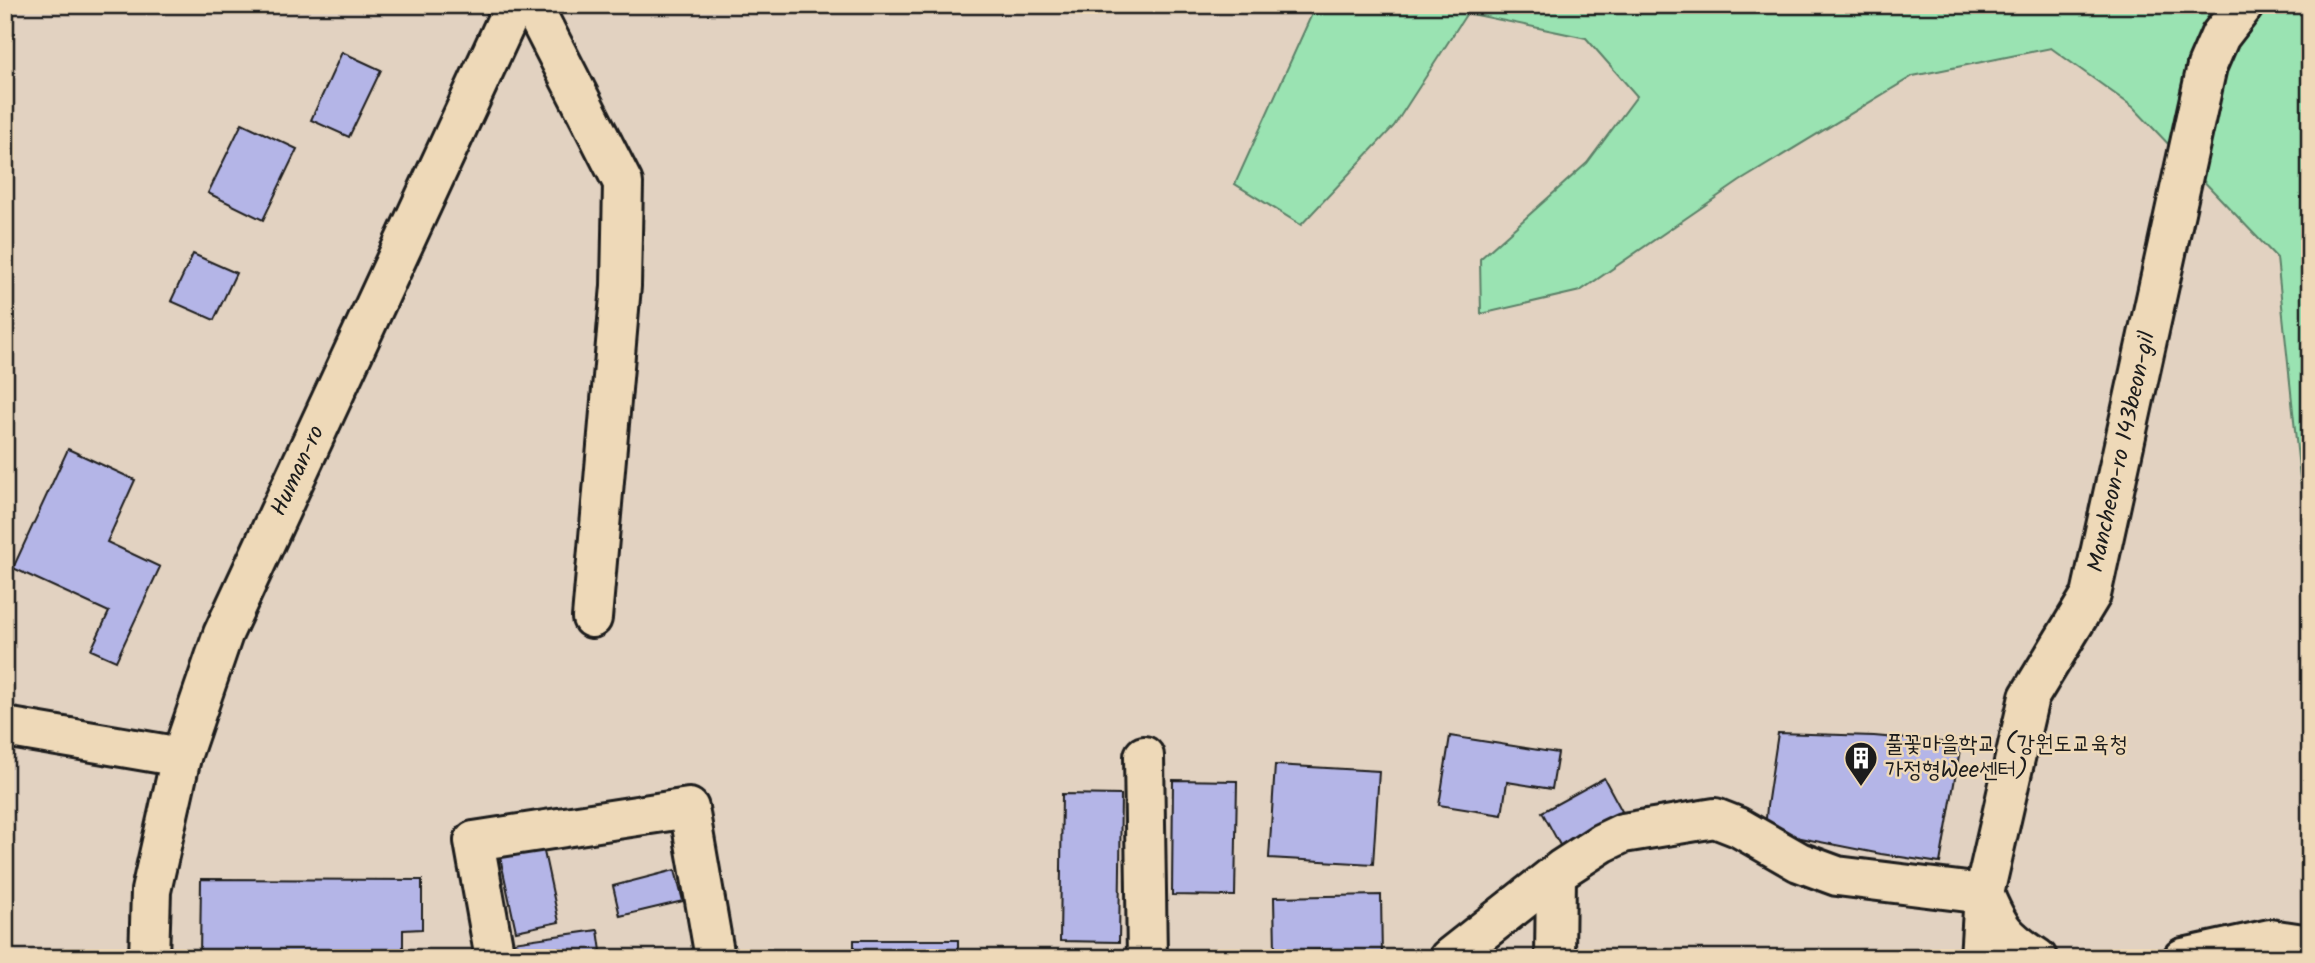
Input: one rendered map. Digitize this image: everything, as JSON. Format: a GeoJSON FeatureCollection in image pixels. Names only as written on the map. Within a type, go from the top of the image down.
{"type":"FeatureCollection","features":[{"type":"Feature","properties":{"kind":"street","name":"Human-ro"},"geometry":{"type":"LineString","coordinates":[[149,958],[152,891],[181,757],[223,634],[514,5]]}},
{"type":"Feature","properties":{"kind":"street"},"geometry":{"type":"LineString","coordinates":[[532,5],[624,183],[621,286],[592,618]]}},
{"type":"Feature","properties":{"kind":"street","name":"Mancheon-ro 143beon-gil"},"geometry":{"type":"LineString","coordinates":[[1980,958],[1984,894],[2029,697],[2091,595],[2207,66],[2220,36],[2244,5]]}},
{"type":"Feature","properties":{"kind":"street"},"geometry":{"type":"LineString","coordinates":[[5,727],[181,757]]}},
{"type":"Feature","properties":{"kind":"street"},"geometry":{"type":"LineString","coordinates":[[1144,756],[1147,958]]}},
{"type":"Feature","properties":{"kind":"street"},"geometry":{"type":"LineString","coordinates":[[495,958],[474,841],[689,808],[715,958]]}},
{"type":"Feature","properties":{"kind":"street"},"geometry":{"type":"LineString","coordinates":[[1449,958],[1581,856],[1623,833],[1715,818],[1738,827],[1799,862],[1837,876],[1984,894],[1999,928],[2016,945],[2037,958]]}},
{"type":"Feature","properties":{"kind":"street"},"geometry":{"type":"LineString","coordinates":[[1555,958],[1556,875]]}},
{"type":"Feature","properties":{"kind":"street"},"geometry":{"type":"LineString","coordinates":[[2183,958],[2310,946]]}},
{"type":"Feature","properties":{"kind":"green space"},"geometry":{"type":"Polygon","coordinates":[[[1316,5],[2310,5],[2310,541],[2300,478],[2277,258],[2133,107],[2051,48],[1913,76],[1740,181],[1580,291],[1481,314],[1480,259],[1587,163],[1637,96],[1586,38],[1467,13],[1394,126],[1301,225],[1235,184],[1316,5]]]}},
{"type":"Feature","properties":{"kind":"building"},"geometry":{"type":"Polygon","coordinates":[[[342,52],[381,70],[349,137],[311,120],[342,52]]]}},
{"type":"Feature","properties":{"kind":"building"},"geometry":{"type":"Polygon","coordinates":[[[242,123],[297,149],[263,220],[208,193],[242,123]]]}},
{"type":"Feature","properties":{"kind":"building"},"geometry":{"type":"Polygon","coordinates":[[[193,254],[236,273],[214,320],[171,301],[193,254]]]}},
{"type":"Feature","properties":{"kind":"building"},"geometry":{"type":"Polygon","coordinates":[[[68,449],[135,480],[107,542],[160,567],[116,661],[91,650],[109,612],[13,568],[68,449]]]}},
{"type":"Feature","properties":{"kind":"building","name":"풀꽃마을학교 (강원도교육청 가정형Wee센터)"},"geometry":{"type":"Polygon","coordinates":[[[1778,733],[1874,736],[1961,744],[1940,863],[1765,831],[1778,733]]]}},
{"type":"Feature","properties":{"kind":"building"},"geometry":{"type":"Polygon","coordinates":[[[1450,736],[1558,753],[1552,789],[1507,782],[1502,815],[1439,805],[1450,736]]]}},
{"type":"Feature","properties":{"kind":"building"},"geometry":{"type":"Polygon","coordinates":[[[1275,765],[1379,771],[1373,864],[1269,858],[1275,765]]]}},
{"type":"Feature","properties":{"kind":"building"},"geometry":{"type":"Polygon","coordinates":[[[1604,778],[1623,813],[1561,847],[1542,812],[1604,778]]]}},
{"type":"Feature","properties":{"kind":"building"},"geometry":{"type":"Polygon","coordinates":[[[1173,780],[1237,781],[1235,896],[1172,895],[1173,780]]]}},
{"type":"Feature","properties":{"kind":"building"},"geometry":{"type":"Polygon","coordinates":[[[1062,794],[1121,795],[1119,942],[1060,941],[1062,794]]]}},
{"type":"Feature","properties":{"kind":"building"},"geometry":{"type":"Polygon","coordinates":[[[543,847],[559,922],[516,931],[500,857],[543,847]]]}},
{"type":"Feature","properties":{"kind":"building"},"geometry":{"type":"Polygon","coordinates":[[[675,870],[683,901],[620,916],[613,886],[675,870]]]}},
{"type":"Feature","properties":{"kind":"building"},"geometry":{"type":"Polygon","coordinates":[[[201,879],[422,880],[422,929],[403,930],[403,952],[420,952],[420,958],[200,958],[201,879]]]}},
{"type":"Feature","properties":{"kind":"building"},"geometry":{"type":"Polygon","coordinates":[[[1381,895],[1382,958],[1332,958],[1332,950],[1275,952],[1274,897],[1381,895]]]}},
{"type":"Feature","properties":{"kind":"building"},"geometry":{"type":"Polygon","coordinates":[[[598,930],[602,958],[515,958],[513,942],[598,930]]]}},
{"type":"Feature","properties":{"kind":"building"},"geometry":{"type":"Polygon","coordinates":[[[854,940],[958,940],[958,958],[854,958],[854,940]]]}},
{"type":"Feature","properties":{"kind":"building"},"geometry":{"type":"Polygon","coordinates":[[[1566,954],[1759,958],[1566,958],[1566,954]]]}},
{"type":"Feature","properties":{"kind":"place","name":"풀꽃마을학교 (강원도교육청 가정형Wee센터)"},"geometry":{"type":"Point","coordinates":[1861,788]}}]}
